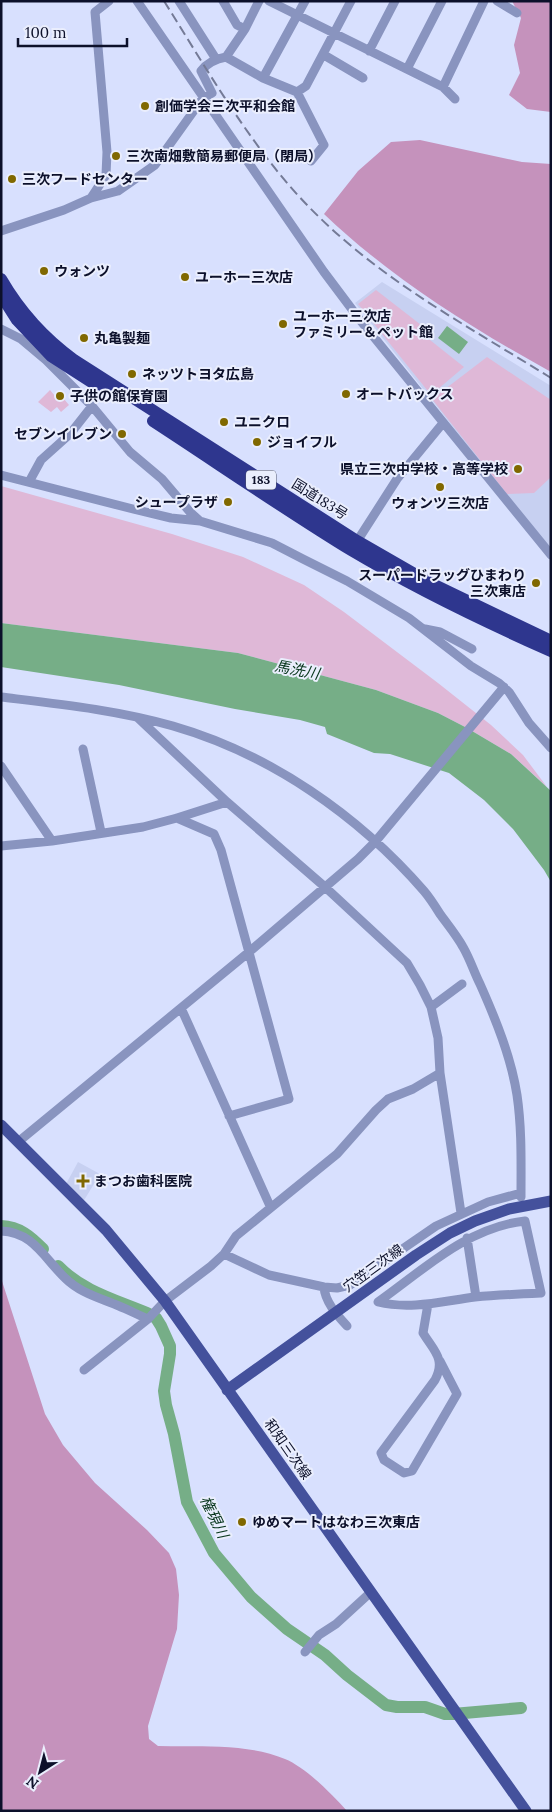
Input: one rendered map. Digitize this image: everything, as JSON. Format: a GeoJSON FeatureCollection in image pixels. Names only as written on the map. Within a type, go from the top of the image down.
{"type":"FeatureCollection","features":[{"type":"Feature","properties":{"kind":"highway","name":"国道183号"},"geometry":{"type":"LineString","coordinates":[[1,279],[29,318],[52,355]]}},
{"type":"Feature","properties":{"kind":"highway","name":"国道183号"},"geometry":{"type":"LineString","coordinates":[[1,295],[18,320],[52,355],[136,400],[425,591],[507,632],[551,651]]}},
{"type":"Feature","properties":{"kind":"highway","name":"国道183号"},"geometry":{"type":"LineString","coordinates":[[354,545],[551,641]]}},
{"type":"Feature","properties":{"kind":"main road","name":"和知三次線"},"geometry":{"type":"LineString","coordinates":[[1,1125],[106,1230],[227,1390],[456,1709],[526,1811]]}},
{"type":"Feature","properties":{"kind":"main road","name":"穴笠三次線"},"geometry":{"type":"LineString","coordinates":[[227,1390],[336,1314],[416,1255],[450,1233],[497,1213],[549,1201]]}},
{"type":"Feature","properties":{"kind":"street"},"geometry":{"type":"LineString","coordinates":[[91,198],[106,175],[107,152],[95,12],[109,1]]}},
{"type":"Feature","properties":{"kind":"street"},"geometry":{"type":"LineString","coordinates":[[136,1],[324,272],[360,320],[551,555]]}},
{"type":"Feature","properties":{"kind":"street"},"geometry":{"type":"LineString","coordinates":[[179,1],[216,59]]}},
{"type":"Feature","properties":{"kind":"street"},"geometry":{"type":"LineString","coordinates":[[223,1],[237,25],[245,28]]}},
{"type":"Feature","properties":{"kind":"street"},"geometry":{"type":"LineString","coordinates":[[226,58],[259,1]]}},
{"type":"Feature","properties":{"kind":"street"},"geometry":{"type":"LineString","coordinates":[[268,1],[443,87],[455,99]]}},
{"type":"Feature","properties":{"kind":"street"},"geometry":{"type":"LineString","coordinates":[[263,78],[305,1]]}},
{"type":"Feature","properties":{"kind":"street"},"geometry":{"type":"LineString","coordinates":[[297,92],[306,86],[351,1]]}},
{"type":"Feature","properties":{"kind":"street"},"geometry":{"type":"LineString","coordinates":[[369,51],[395,1]]}},
{"type":"Feature","properties":{"kind":"street"},"geometry":{"type":"LineString","coordinates":[[407,69],[442,1]]}},
{"type":"Feature","properties":{"kind":"street"},"geometry":{"type":"LineString","coordinates":[[443,87],[484,1]]}},
{"type":"Feature","properties":{"kind":"street"},"geometry":{"type":"LineString","coordinates":[[497,1],[517,13]]}},
{"type":"Feature","properties":{"kind":"street"},"geometry":{"type":"LineString","coordinates":[[324,55],[364,78]]}},
{"type":"Feature","properties":{"kind":"street"},"geometry":{"type":"LineString","coordinates":[[1,231],[118,190],[155,165],[203,98],[212,93],[201,71],[216,59],[226,58],[263,78],[297,92],[324,146],[311,161]]}},
{"type":"Feature","properties":{"kind":"street"},"geometry":{"type":"LineString","coordinates":[[1,329],[52,355],[130,452],[162,479],[200,521]]}},
{"type":"Feature","properties":{"kind":"street"},"geometry":{"type":"LineString","coordinates":[[29,482],[41,460],[70,434],[92,406]]}},
{"type":"Feature","properties":{"kind":"street"},"geometry":{"type":"LineString","coordinates":[[354,545],[397,479],[443,423]]}},
{"type":"Feature","properties":{"kind":"street"},"geometry":{"type":"LineString","coordinates":[[1,475],[171,518],[200,521],[272,543],[347,581],[409,618],[471,666],[504,687],[529,723],[551,748]]}},
{"type":"Feature","properties":{"kind":"street"},"geometry":{"type":"LineString","coordinates":[[423,628],[440,632],[472,649]]}},
{"type":"Feature","properties":{"kind":"street"},"geometry":{"type":"LineString","coordinates":[[18,1142],[358,860],[504,687]]}},
{"type":"Feature","properties":{"kind":"street"},"geometry":{"type":"LineString","coordinates":[[1,697],[105,710],[174,726],[235,748],[285,774],[337,810],[375,842],[424,891],[464,948],[492,1012],[507,1054],[516,1094],[520,1128],[521,1195],[488,1202],[461,1213],[436,1226],[350,1285],[337,1288],[268,1275],[224,1254]]}},
{"type":"Feature","properties":{"kind":"street"},"geometry":{"type":"LineString","coordinates":[[138,717],[226,802],[325,888],[407,963],[430,1007],[438,1038],[440,1073],[461,1213]]}},
{"type":"Feature","properties":{"kind":"street"},"geometry":{"type":"LineString","coordinates":[[83,749],[101,832]]}},
{"type":"Feature","properties":{"kind":"street"},"geometry":{"type":"LineString","coordinates":[[1,766],[52,841]]}},
{"type":"Feature","properties":{"kind":"street"},"geometry":{"type":"LineString","coordinates":[[1,846],[52,841],[143,827],[226,802]]}},
{"type":"Feature","properties":{"kind":"street"},"geometry":{"type":"LineString","coordinates":[[177,818],[214,834],[221,850],[288,1099],[229,1116]]}},
{"type":"Feature","properties":{"kind":"street"},"geometry":{"type":"LineString","coordinates":[[430,1007],[462,984]]}},
{"type":"Feature","properties":{"kind":"street"},"geometry":{"type":"LineString","coordinates":[[181,1008],[270,1206]]}},
{"type":"Feature","properties":{"kind":"street"},"geometry":{"type":"LineString","coordinates":[[84,1370],[224,1254],[236,1236],[270,1206],[337,1154],[376,1110],[388,1100],[413,1089],[440,1073]]}},
{"type":"Feature","properties":{"kind":"street"},"geometry":{"type":"LineString","coordinates":[[525,1220],[542,1293],[476,1297],[428,1304],[395,1306],[378,1302],[467,1238],[512,1222],[525,1220]]}},
{"type":"Feature","properties":{"kind":"street"},"geometry":{"type":"LineString","coordinates":[[1,1231],[13,1232],[23,1236],[34,1244],[66,1279],[88,1294],[149,1318]]}},
{"type":"Feature","properties":{"kind":"street"},"geometry":{"type":"LineString","coordinates":[[467,1238],[476,1297]]}},
{"type":"Feature","properties":{"kind":"street"},"geometry":{"type":"LineString","coordinates":[[324,1287],[324,1295],[336,1314],[347,1326]]}},
{"type":"Feature","properties":{"kind":"street"},"geometry":{"type":"LineString","coordinates":[[428,1304],[423,1333],[440,1361],[457,1394],[412,1471],[404,1473],[384,1460],[381,1453],[435,1380],[440,1371],[440,1361]]}},
{"type":"Feature","properties":{"kind":"street"},"geometry":{"type":"LineString","coordinates":[[307,1650],[319,1635],[336,1624],[371,1592]]}},
{"type":"Feature","properties":{"kind":"shaded area"},"geometry":{"type":"Polygon","coordinates":[[[512,1],[551,1],[551,112],[527,109],[509,95],[520,73],[514,45],[521,18],[512,1]]]}},
{"type":"Feature","properties":{"kind":"shaded area"},"geometry":{"type":"Polygon","coordinates":[[[420,140],[522,162],[551,164],[551,372],[432,300],[376,259],[324,214],[358,171],[391,142],[420,140]]]}},
{"type":"Feature","properties":{"kind":"shaded area","name":"県立三次中学校・高等学校"},"geometry":{"type":"Polygon","coordinates":[[[382,282],[551,386],[551,551],[355,303],[382,282]]]}},
{"type":"Feature","properties":{"kind":"shaded area"},"geometry":{"type":"Polygon","coordinates":[[[376,290],[434,335],[430,340],[464,367],[431,395],[358,304],[376,290]]]}},
{"type":"Feature","properties":{"kind":"shaded area"},"geometry":{"type":"Polygon","coordinates":[[[487,357],[551,400],[551,477],[534,493],[507,494],[432,399],[487,357]]]}},
{"type":"Feature","properties":{"kind":"shaded area"},"geometry":{"type":"Polygon","coordinates":[[[50,390],[55,396],[59,393],[69,405],[61,412],[57,407],[51,412],[38,402],[50,390]]]}},
{"type":"Feature","properties":{"kind":"shaded area"},"geometry":{"type":"Polygon","coordinates":[[[1,486],[172,534],[243,557],[304,585],[344,612],[491,725],[523,755],[547,787],[511,754],[467,728],[438,713],[376,690],[238,653],[1,623],[1,486]]]}},
{"type":"Feature","properties":{"kind":"shaded area"},"geometry":{"type":"Polygon","coordinates":[[[78,1162],[100,1174],[83,1202],[66,1184],[78,1162]]]}},
{"type":"Feature","properties":{"kind":"shaded area"},"geometry":{"type":"Polygon","coordinates":[[[1,1278],[45,1414],[63,1445],[95,1483],[147,1530],[169,1553],[176,1569],[179,1595],[177,1629],[148,1726],[149,1739],[158,1746],[239,1748],[255,1750],[285,1759],[309,1774],[347,1811],[1,1811],[1,1278]]]}},
{"type":"Feature","properties":{"kind":"water"},"geometry":{"type":"Polygon","coordinates":[[[447,326],[468,342],[459,354],[438,338],[447,326]]]}},
{"type":"Feature","properties":{"kind":"water","name":"馬洗川"},"geometry":{"type":"Polygon","coordinates":[[[1,623],[238,653],[376,690],[438,713],[511,754],[551,791],[551,882],[513,829],[484,800],[449,773],[390,754],[374,753],[327,734],[325,727],[300,720],[235,709],[119,685],[1,667],[1,623]]]}},
{"type":"Feature","properties":{"kind":"waterway","name":"権現川"},"geometry":{"type":"LineString","coordinates":[[1,1226],[14,1228],[24,1233],[43,1249]]}},
{"type":"Feature","properties":{"kind":"waterway","name":"権現川"},"geometry":{"type":"LineString","coordinates":[[58,1266],[67,1275],[89,1288],[156,1318],[161,1326],[170,1346],[164,1391],[166,1405],[174,1434],[187,1502],[214,1553],[251,1597],[287,1629],[325,1655],[347,1675],[386,1705],[425,1707],[445,1714],[521,1708]]}},
{"type":"Feature","properties":{"kind":"railway"},"geometry":{"type":"LineString","coordinates":[[164,1],[254,141],[295,193],[318,216],[372,263],[401,284],[551,378]]}},
{"type":"Feature","properties":{"kind":"place","name":"創価学会三次平和会館"},"geometry":{"type":"Point","coordinates":[145,106]}},
{"type":"Feature","properties":{"kind":"place","name":"三次南畑敷簡易郵便局（閉局）"},"geometry":{"type":"Point","coordinates":[116,156]}},
{"type":"Feature","properties":{"kind":"place","name":"三次フードセンター"},"geometry":{"type":"Point","coordinates":[12,179]}},
{"type":"Feature","properties":{"kind":"place","name":"ウォンツ"},"geometry":{"type":"Point","coordinates":[44,271]}},
{"type":"Feature","properties":{"kind":"place","name":"ユーホー三次店"},"geometry":{"type":"Point","coordinates":[185,277]}},
{"type":"Feature","properties":{"kind":"place","name":"ユーホー三次店 ファミリー＆ペット館"},"geometry":{"type":"Point","coordinates":[283,324]}},
{"type":"Feature","properties":{"kind":"place","name":"丸亀製麺"},"geometry":{"type":"Point","coordinates":[84,338]}},
{"type":"Feature","properties":{"kind":"place","name":"ネッツトヨタ広島"},"geometry":{"type":"Point","coordinates":[132,374]}},
{"type":"Feature","properties":{"kind":"place","name":"オートバックス"},"geometry":{"type":"Point","coordinates":[346,394]}},
{"type":"Feature","properties":{"kind":"place","name":"子供の館保育園"},"geometry":{"type":"Point","coordinates":[60,396]}},
{"type":"Feature","properties":{"kind":"place","name":"ユニクロ"},"geometry":{"type":"Point","coordinates":[224,422]}},
{"type":"Feature","properties":{"kind":"place","name":"セブンイレブン"},"geometry":{"type":"Point","coordinates":[122,434]}},
{"type":"Feature","properties":{"kind":"place","name":"ジョイフル"},"geometry":{"type":"Point","coordinates":[257,442]}},
{"type":"Feature","properties":{"kind":"place","name":"県立三次中学校・高等学校"},"geometry":{"type":"Point","coordinates":[518,469]}},
{"type":"Feature","properties":{"kind":"place","name":"ウォンツ三次店"},"geometry":{"type":"Point","coordinates":[440,487]}},
{"type":"Feature","properties":{"kind":"place","name":"シュープラザ"},"geometry":{"type":"Point","coordinates":[228,502]}},
{"type":"Feature","properties":{"kind":"place","name":"スーパードラッグひまわり 三次東店"},"geometry":{"type":"Point","coordinates":[536,583]}},
{"type":"Feature","properties":{"kind":"place","name":"まつお歯科医院"},"geometry":{"type":"Point","coordinates":[83,1181]}},
{"type":"Feature","properties":{"kind":"place","name":"ゆめマートはなわ三次東店"},"geometry":{"type":"Point","coordinates":[242,1522]}}]}
